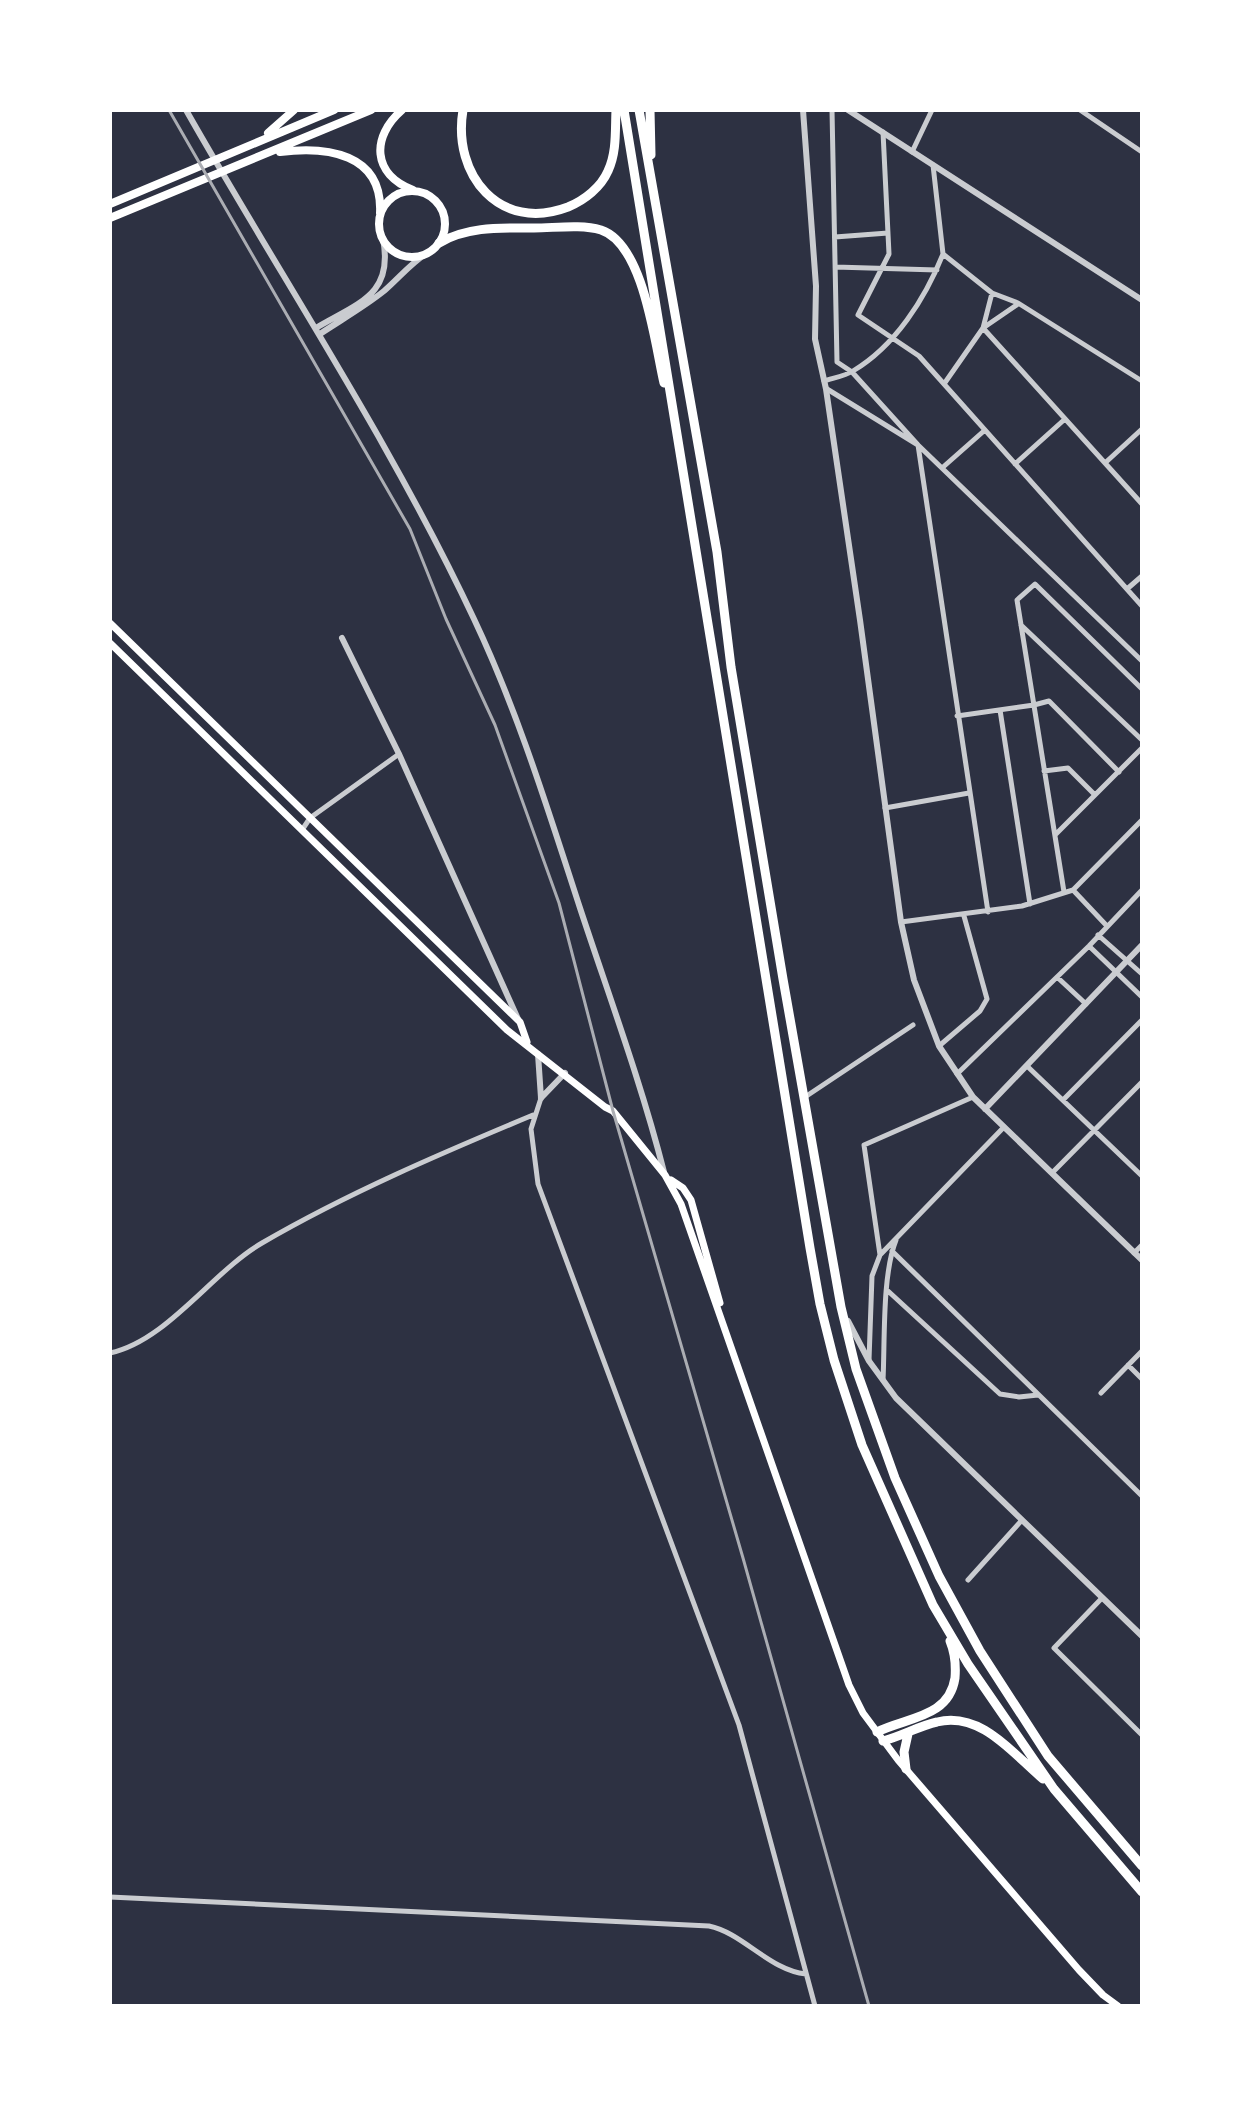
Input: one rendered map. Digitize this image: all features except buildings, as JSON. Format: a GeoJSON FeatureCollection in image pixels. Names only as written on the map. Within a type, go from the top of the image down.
{"type":"FeatureCollection","features":[{"type":"Feature","properties":{"kind":"highway"},"geometry":{"type":"LineString","coordinates":[[463,110],[460,124],[463,154],[475,181],[484,192],[511,208],[541,214],[575,204],[600,184],[613,157],[616,110]]}},
{"type":"Feature","properties":{"kind":"highway"},"geometry":{"type":"LineString","coordinates":[[624,110],[820,1304],[834,1360],[862,1445],[952,1645],[956,1663],[951,1693],[942,1707],[880,1736]]}},
{"type":"Feature","properties":{"kind":"highway"},"geometry":{"type":"LineString","coordinates":[[639,110],[717,552],[731,667],[804,1098],[841,1307],[856,1369],[895,1478],[939,1576],[980,1651],[1048,1756],[1142,1866]]}},
{"type":"Feature","properties":{"kind":"highway"},"geometry":{"type":"LineString","coordinates":[[650,110],[653,195]]}},
{"type":"Feature","properties":{"kind":"highway"},"geometry":{"type":"LineString","coordinates":[[439,243],[464,232],[506,228],[584,228],[601,230],[613,236],[623,246],[639,278],[681,457]]}},
{"type":"Feature","properties":{"kind":"highway"},"geometry":{"type":"LineString","coordinates":[[933,1605],[968,1664],[1054,1789],[1142,1892]]}},
{"type":"Feature","properties":{"kind":"highway"},"geometry":{"type":"LineString","coordinates":[[880,1736],[908,1734],[941,1721],[976,1725],[994,1736],[1054,1789]]}},
{"type":"Feature","properties":{"kind":"highway"},"geometry":{"type":"LineString","coordinates":[[906,1769],[904,1752],[908,1734]]}},
{"type":"Feature","properties":{"kind":"main road"},"geometry":{"type":"LineString","coordinates":[[249,145],[276,128],[294,110]]}},
{"type":"Feature","properties":{"kind":"main road"},"geometry":{"type":"LineString","coordinates":[[110,204],[334,110]]}},
{"type":"Feature","properties":{"kind":"main road"},"geometry":{"type":"LineString","coordinates":[[110,218],[371,110]]}},
{"type":"Feature","properties":{"kind":"main road"},"geometry":{"type":"LineString","coordinates":[[268,154],[321,150],[353,160],[364,167],[378,189],[383,239],[387,246],[402,255],[419,256],[439,243],[445,229],[441,209],[427,195],[394,181],[381,159],[383,133],[402,110]]}},
{"type":"Feature","properties":{"kind":"main road"},"geometry":{"type":"LineString","coordinates":[[380,218],[393,198],[417,192]]}},
{"type":"Feature","properties":{"kind":"main road"},"geometry":{"type":"LineString","coordinates":[[110,623],[520,1022],[528,1044]]}},
{"type":"Feature","properties":{"kind":"main road"},"geometry":{"type":"LineString","coordinates":[[110,643],[507,1030],[613,1111],[665,1175],[683,1188],[691,1200],[734,1355],[849,1685],[863,1713],[906,1769],[1092,1984],[1116,2005]]}},
{"type":"Feature","properties":{"kind":"street"},"geometry":{"type":"LineString","coordinates":[[186,110],[318,331],[441,554],[499,677],[531,756],[622,1036],[643,1090],[665,1175]]}},
{"type":"Feature","properties":{"kind":"street"},"geometry":{"type":"LineString","coordinates":[[803,110],[816,286],[815,339],[825,385],[901,922],[914,980],[939,1046],[973,1097],[1142,1260]]}},
{"type":"Feature","properties":{"kind":"street"},"geometry":{"type":"LineString","coordinates":[[832,110],[837,362],[852,372],[918,445],[1142,661]]}},
{"type":"Feature","properties":{"kind":"street"},"geometry":{"type":"LineString","coordinates":[[848,110],[1139,296]]}},
{"type":"Feature","properties":{"kind":"street"},"geometry":{"type":"LineString","coordinates":[[912,152],[932,110]]}},
{"type":"Feature","properties":{"kind":"street"},"geometry":{"type":"LineString","coordinates":[[1080,110],[1142,152]]}},
{"type":"Feature","properties":{"kind":"street"},"geometry":{"type":"LineString","coordinates":[[883,132],[889,254],[858,315],[919,356],[1142,606]]}},
{"type":"Feature","properties":{"kind":"street"},"geometry":{"type":"LineString","coordinates":[[825,385],[852,372],[894,339],[937,270],[943,254],[933,165]]}},
{"type":"Feature","properties":{"kind":"street"},"geometry":{"type":"LineString","coordinates":[[835,237],[888,233]]}},
{"type":"Feature","properties":{"kind":"street"},"geometry":{"type":"LineString","coordinates":[[318,331],[376,288],[385,271],[383,239]]}},
{"type":"Feature","properties":{"kind":"street"},"geometry":{"type":"LineString","coordinates":[[318,331],[370,301],[427,253]]}},
{"type":"Feature","properties":{"kind":"street"},"geometry":{"type":"LineString","coordinates":[[943,254],[992,293],[1018,303],[1142,381]]}},
{"type":"Feature","properties":{"kind":"street"},"geometry":{"type":"LineString","coordinates":[[835,267],[883,266],[937,270]]}},
{"type":"Feature","properties":{"kind":"street"},"geometry":{"type":"LineString","coordinates":[[983,328],[992,293]]}},
{"type":"Feature","properties":{"kind":"street"},"geometry":{"type":"LineString","coordinates":[[944,384],[983,328],[1018,303]]}},
{"type":"Feature","properties":{"kind":"street"},"geometry":{"type":"LineString","coordinates":[[983,328],[1142,504]]}},
{"type":"Feature","properties":{"kind":"street"},"geometry":{"type":"LineString","coordinates":[[825,385],[918,445],[988,912]]}},
{"type":"Feature","properties":{"kind":"street"},"geometry":{"type":"LineString","coordinates":[[1015,464],[1065,419]]}},
{"type":"Feature","properties":{"kind":"street"},"geometry":{"type":"LineString","coordinates":[[1105,463],[1142,429]]}},
{"type":"Feature","properties":{"kind":"street"},"geometry":{"type":"LineString","coordinates":[[942,468],[985,430]]}},
{"type":"Feature","properties":{"kind":"street"},"geometry":{"type":"LineString","coordinates":[[1127,589],[1142,576]]}},
{"type":"Feature","properties":{"kind":"street"},"geometry":{"type":"LineString","coordinates":[[1064,892],[1017,600],[1035,584],[1142,689]]}},
{"type":"Feature","properties":{"kind":"street"},"geometry":{"type":"LineString","coordinates":[[1021,624],[1142,740]]}},
{"type":"Feature","properties":{"kind":"street"},"geometry":{"type":"LineString","coordinates":[[342,638],[399,754],[520,1022]]}},
{"type":"Feature","properties":{"kind":"street"},"geometry":{"type":"LineString","coordinates":[[957,716],[1049,701],[1119,772]]}},
{"type":"Feature","properties":{"kind":"street"},"geometry":{"type":"LineString","coordinates":[[1000,710],[1030,904]]}},
{"type":"Feature","properties":{"kind":"street"},"geometry":{"type":"LineString","coordinates":[[1055,835],[1142,748]]}},
{"type":"Feature","properties":{"kind":"street"},"geometry":{"type":"LineString","coordinates":[[302,830],[310,818],[399,754]]}},
{"type":"Feature","properties":{"kind":"street"},"geometry":{"type":"LineString","coordinates":[[1044,771],[1068,768],[1095,795]]}},
{"type":"Feature","properties":{"kind":"street"},"geometry":{"type":"LineString","coordinates":[[885,808],[969,793]]}},
{"type":"Feature","properties":{"kind":"street"},"geometry":{"type":"LineString","coordinates":[[901,922],[988,912],[1030,904],[1073,890],[1142,820]]}},
{"type":"Feature","properties":{"kind":"street"},"geometry":{"type":"LineString","coordinates":[[1073,890],[1106,925]]}},
{"type":"Feature","properties":{"kind":"street"},"geometry":{"type":"LineString","coordinates":[[957,1074],[1142,890]]}},
{"type":"Feature","properties":{"kind":"street"},"geometry":{"type":"LineString","coordinates":[[939,1046],[980,1011],[987,999],[964,916]]}},
{"type":"Feature","properties":{"kind":"street"},"geometry":{"type":"LineString","coordinates":[[1098,934],[1142,974]]}},
{"type":"Feature","properties":{"kind":"street"},"geometry":{"type":"LineString","coordinates":[[985,1109],[1142,945]]}},
{"type":"Feature","properties":{"kind":"street"},"geometry":{"type":"LineString","coordinates":[[1089,946],[1142,997]]}},
{"type":"Feature","properties":{"kind":"street"},"geometry":{"type":"LineString","coordinates":[[1057,977],[1086,1004]]}},
{"type":"Feature","properties":{"kind":"street"},"geometry":{"type":"LineString","coordinates":[[1063,1100],[1142,1020]]}},
{"type":"Feature","properties":{"kind":"street"},"geometry":{"type":"LineString","coordinates":[[804,1098],[913,1025]]}},
{"type":"Feature","properties":{"kind":"street"},"geometry":{"type":"LineString","coordinates":[[537,1052],[541,1098]]}},
{"type":"Feature","properties":{"kind":"street"},"geometry":{"type":"LineString","coordinates":[[1027,1066],[1139,1174],[1142,1165]]}},
{"type":"Feature","properties":{"kind":"street"},"geometry":{"type":"LineString","coordinates":[[565,1073],[541,1098],[534,1114],[531,1129],[538,1184],[739,1725],[815,2006]]}},
{"type":"Feature","properties":{"kind":"street"},"geometry":{"type":"LineString","coordinates":[[1052,1173],[1142,1082]]}},
{"type":"Feature","properties":{"kind":"street"},"geometry":{"type":"LineString","coordinates":[[880,1255],[864,1145],[973,1097]]}},
{"type":"Feature","properties":{"kind":"street"},"geometry":{"type":"LineString","coordinates":[[110,1353],[137,1344],[259,1244],[342,1201],[534,1114]]}},
{"type":"Feature","properties":{"kind":"street"},"geometry":{"type":"LineString","coordinates":[[869,1361],[872,1276],[880,1255],[1004,1127]]}},
{"type":"Feature","properties":{"kind":"street"},"geometry":{"type":"LineString","coordinates":[[883,1381],[888,1291],[892,1251],[897,1237]]}},
{"type":"Feature","properties":{"kind":"street"},"geometry":{"type":"LineString","coordinates":[[1134,1253],[1142,1245]]}},
{"type":"Feature","properties":{"kind":"street"},"geometry":{"type":"LineString","coordinates":[[892,1251],[1142,1496]]}},
{"type":"Feature","properties":{"kind":"street"},"geometry":{"type":"LineString","coordinates":[[888,1291],[1000,1394],[1019,1397],[1039,1395]]}},
{"type":"Feature","properties":{"kind":"street"},"geometry":{"type":"LineString","coordinates":[[841,1307],[869,1361],[896,1398],[1142,1636]]}},
{"type":"Feature","properties":{"kind":"street"},"geometry":{"type":"LineString","coordinates":[[851,1329],[865,1334],[870,1328]]}},
{"type":"Feature","properties":{"kind":"street"},"geometry":{"type":"LineString","coordinates":[[1101,1393],[1142,1351]]}},
{"type":"Feature","properties":{"kind":"street"},"geometry":{"type":"LineString","coordinates":[[1128,1365],[1142,1379]]}},
{"type":"Feature","properties":{"kind":"street"},"geometry":{"type":"LineString","coordinates":[[968,1580],[1022,1520]]}},
{"type":"Feature","properties":{"kind":"street"},"geometry":{"type":"LineString","coordinates":[[1102,1598],[1054,1648],[1142,1735]]}},
{"type":"Feature","properties":{"kind":"street"},"geometry":{"type":"LineString","coordinates":[[110,1897],[709,1926],[722,1930],[776,1963],[806,1974]]}},
{"type":"Feature","properties":{"kind":"railway"},"geometry":{"type":"LineString","coordinates":[[169,110],[410,529],[446,619],[495,725],[559,903],[613,1111],[869,2006]]}}]}
